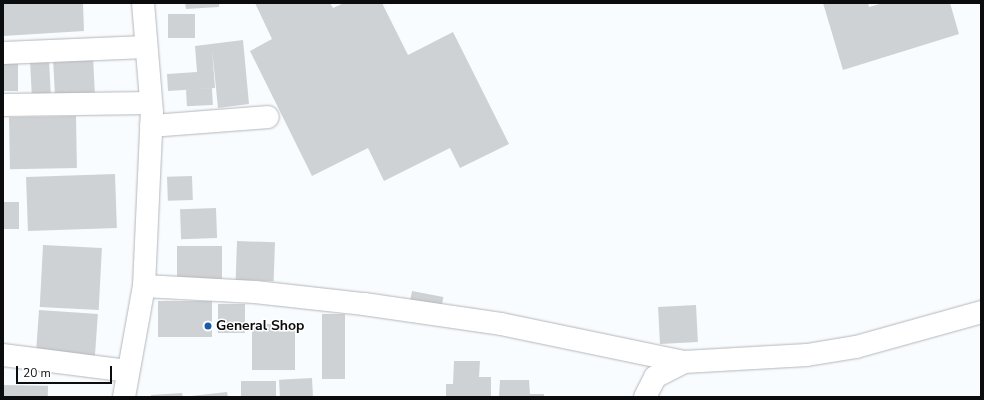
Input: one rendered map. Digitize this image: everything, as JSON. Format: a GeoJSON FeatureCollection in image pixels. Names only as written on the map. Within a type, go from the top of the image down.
{"type":"FeatureCollection","features":[{"type":"Feature","properties":{"kind":"street"},"geometry":{"type":"LineString","coordinates":[[124,397],[144,286],[151,103],[142,3]]}},
{"type":"Feature","properties":{"kind":"street"},"geometry":{"type":"LineString","coordinates":[[3,53],[146,47]]}},
{"type":"Feature","properties":{"kind":"street"},"geometry":{"type":"LineString","coordinates":[[3,105],[151,103]]}},
{"type":"Feature","properties":{"kind":"street"},"geometry":{"type":"LineString","coordinates":[[151,126],[268,117]]}},
{"type":"Feature","properties":{"kind":"street"},"geometry":{"type":"LineString","coordinates":[[144,286],[254,292],[364,304],[501,324],[684,362],[807,355],[856,348],[981,312]]}},
{"type":"Feature","properties":{"kind":"street"},"geometry":{"type":"LineString","coordinates":[[3,355],[128,371]]}},
{"type":"Feature","properties":{"kind":"street"},"geometry":{"type":"LineString","coordinates":[[645,397],[655,377],[684,362]]}},
{"type":"Feature","properties":{"kind":"building"},"geometry":{"type":"Polygon","coordinates":[[[3,3],[83,3],[84,31],[3,36],[3,3]]]}},
{"type":"Feature","properties":{"kind":"building"},"geometry":{"type":"Polygon","coordinates":[[[185,3],[219,3],[219,7],[186,9],[185,3]]]}},
{"type":"Feature","properties":{"kind":"building"},"geometry":{"type":"Polygon","coordinates":[[[255,3],[330,3],[333,8],[344,3],[382,3],[408,55],[453,32],[509,144],[460,168],[450,148],[384,181],[368,148],[312,176],[250,51],[272,39],[255,3]]]}},
{"type":"Feature","properties":{"kind":"building"},"geometry":{"type":"Polygon","coordinates":[[[823,3],[868,3],[869,7],[883,3],[950,3],[959,34],[843,70],[823,3]]]}},
{"type":"Feature","properties":{"kind":"building"},"geometry":{"type":"Polygon","coordinates":[[[168,14],[195,14],[195,38],[168,38],[168,14]]]}},
{"type":"Feature","properties":{"kind":"building"},"geometry":{"type":"Polygon","coordinates":[[[243,40],[249,104],[218,108],[212,49],[215,88],[168,91],[167,74],[197,72],[195,46],[243,40]]]}},
{"type":"Feature","properties":{"kind":"building"},"geometry":{"type":"Polygon","coordinates":[[[3,57],[18,57],[18,91],[3,91],[3,57]]]}},
{"type":"Feature","properties":{"kind":"building"},"geometry":{"type":"Polygon","coordinates":[[[93,57],[95,94],[55,96],[53,59],[93,57]]]}},
{"type":"Feature","properties":{"kind":"building"},"geometry":{"type":"Polygon","coordinates":[[[49,60],[51,96],[32,97],[30,61],[49,60]]]}},
{"type":"Feature","properties":{"kind":"building"},"geometry":{"type":"Polygon","coordinates":[[[212,88],[213,105],[187,106],[186,89],[212,88]]]}},
{"type":"Feature","properties":{"kind":"building"},"geometry":{"type":"Polygon","coordinates":[[[76,116],[77,168],[10,169],[9,117],[76,116]]]}},
{"type":"Feature","properties":{"kind":"building"},"geometry":{"type":"Polygon","coordinates":[[[115,174],[117,228],[28,231],[26,177],[115,174]]]}},
{"type":"Feature","properties":{"kind":"building"},"geometry":{"type":"Polygon","coordinates":[[[192,176],[193,200],[168,201],[167,177],[192,176]]]}},
{"type":"Feature","properties":{"kind":"building"},"geometry":{"type":"Polygon","coordinates":[[[3,202],[19,202],[19,229],[3,229],[3,202]]]}},
{"type":"Feature","properties":{"kind":"building"},"geometry":{"type":"Polygon","coordinates":[[[216,208],[217,238],[181,239],[180,209],[216,208]]]}},
{"type":"Feature","properties":{"kind":"building"},"geometry":{"type":"Polygon","coordinates":[[[237,241],[275,242],[274,281],[236,280],[237,241]]]}},
{"type":"Feature","properties":{"kind":"building"},"geometry":{"type":"Polygon","coordinates":[[[43,245],[102,248],[99,310],[40,307],[43,245]]]}},
{"type":"Feature","properties":{"kind":"building"},"geometry":{"type":"Polygon","coordinates":[[[177,246],[222,246],[222,280],[177,280],[177,246]]]}},
{"type":"Feature","properties":{"kind":"building"},"geometry":{"type":"Polygon","coordinates":[[[412,291],[443,297],[441,311],[409,305],[412,291]]]}},
{"type":"Feature","properties":{"kind":"building"},"geometry":{"type":"Polygon","coordinates":[[[158,301],[212,301],[212,337],[158,337],[158,301]]]}},
{"type":"Feature","properties":{"kind":"building"},"geometry":{"type":"Polygon","coordinates":[[[218,304],[245,304],[245,333],[218,333],[218,304]]]}},
{"type":"Feature","properties":{"kind":"building"},"geometry":{"type":"Polygon","coordinates":[[[696,305],[698,342],[660,344],[658,307],[696,305]]]}},
{"type":"Feature","properties":{"kind":"building"},"geometry":{"type":"Polygon","coordinates":[[[39,310],[98,314],[95,358],[36,354],[39,310]]]}},
{"type":"Feature","properties":{"kind":"building"},"geometry":{"type":"Polygon","coordinates":[[[322,314],[345,314],[345,379],[322,379],[322,314]]]}},
{"type":"Feature","properties":{"kind":"building"},"geometry":{"type":"Polygon","coordinates":[[[252,324],[295,324],[295,370],[252,370],[252,324]]]}},
{"type":"Feature","properties":{"kind":"building"},"geometry":{"type":"Polygon","coordinates":[[[454,361],[480,361],[479,377],[491,377],[491,397],[446,397],[446,384],[453,384],[454,361]]]}},
{"type":"Feature","properties":{"kind":"building"},"geometry":{"type":"Polygon","coordinates":[[[312,378],[313,397],[280,397],[279,380],[312,378]]]}},
{"type":"Feature","properties":{"kind":"building"},"geometry":{"type":"Polygon","coordinates":[[[500,380],[529,380],[530,394],[544,394],[544,397],[499,397],[500,380]]]}},
{"type":"Feature","properties":{"kind":"building"},"geometry":{"type":"Polygon","coordinates":[[[241,381],[276,381],[276,397],[241,397],[241,381]]]}},
{"type":"Feature","properties":{"kind":"building"},"geometry":{"type":"Polygon","coordinates":[[[3,385],[48,386],[48,397],[3,397],[3,385]]]}},
{"type":"Feature","properties":{"kind":"building"},"geometry":{"type":"Polygon","coordinates":[[[227,392],[228,397],[191,397],[191,396],[227,392]]]}},
{"type":"Feature","properties":{"kind":"building"},"geometry":{"type":"Polygon","coordinates":[[[182,393],[183,397],[151,397],[151,395],[182,393]]]}},
{"type":"Feature","properties":{"kind":"place","name":"General Shop"},"geometry":{"type":"Point","coordinates":[208,326]}}]}
